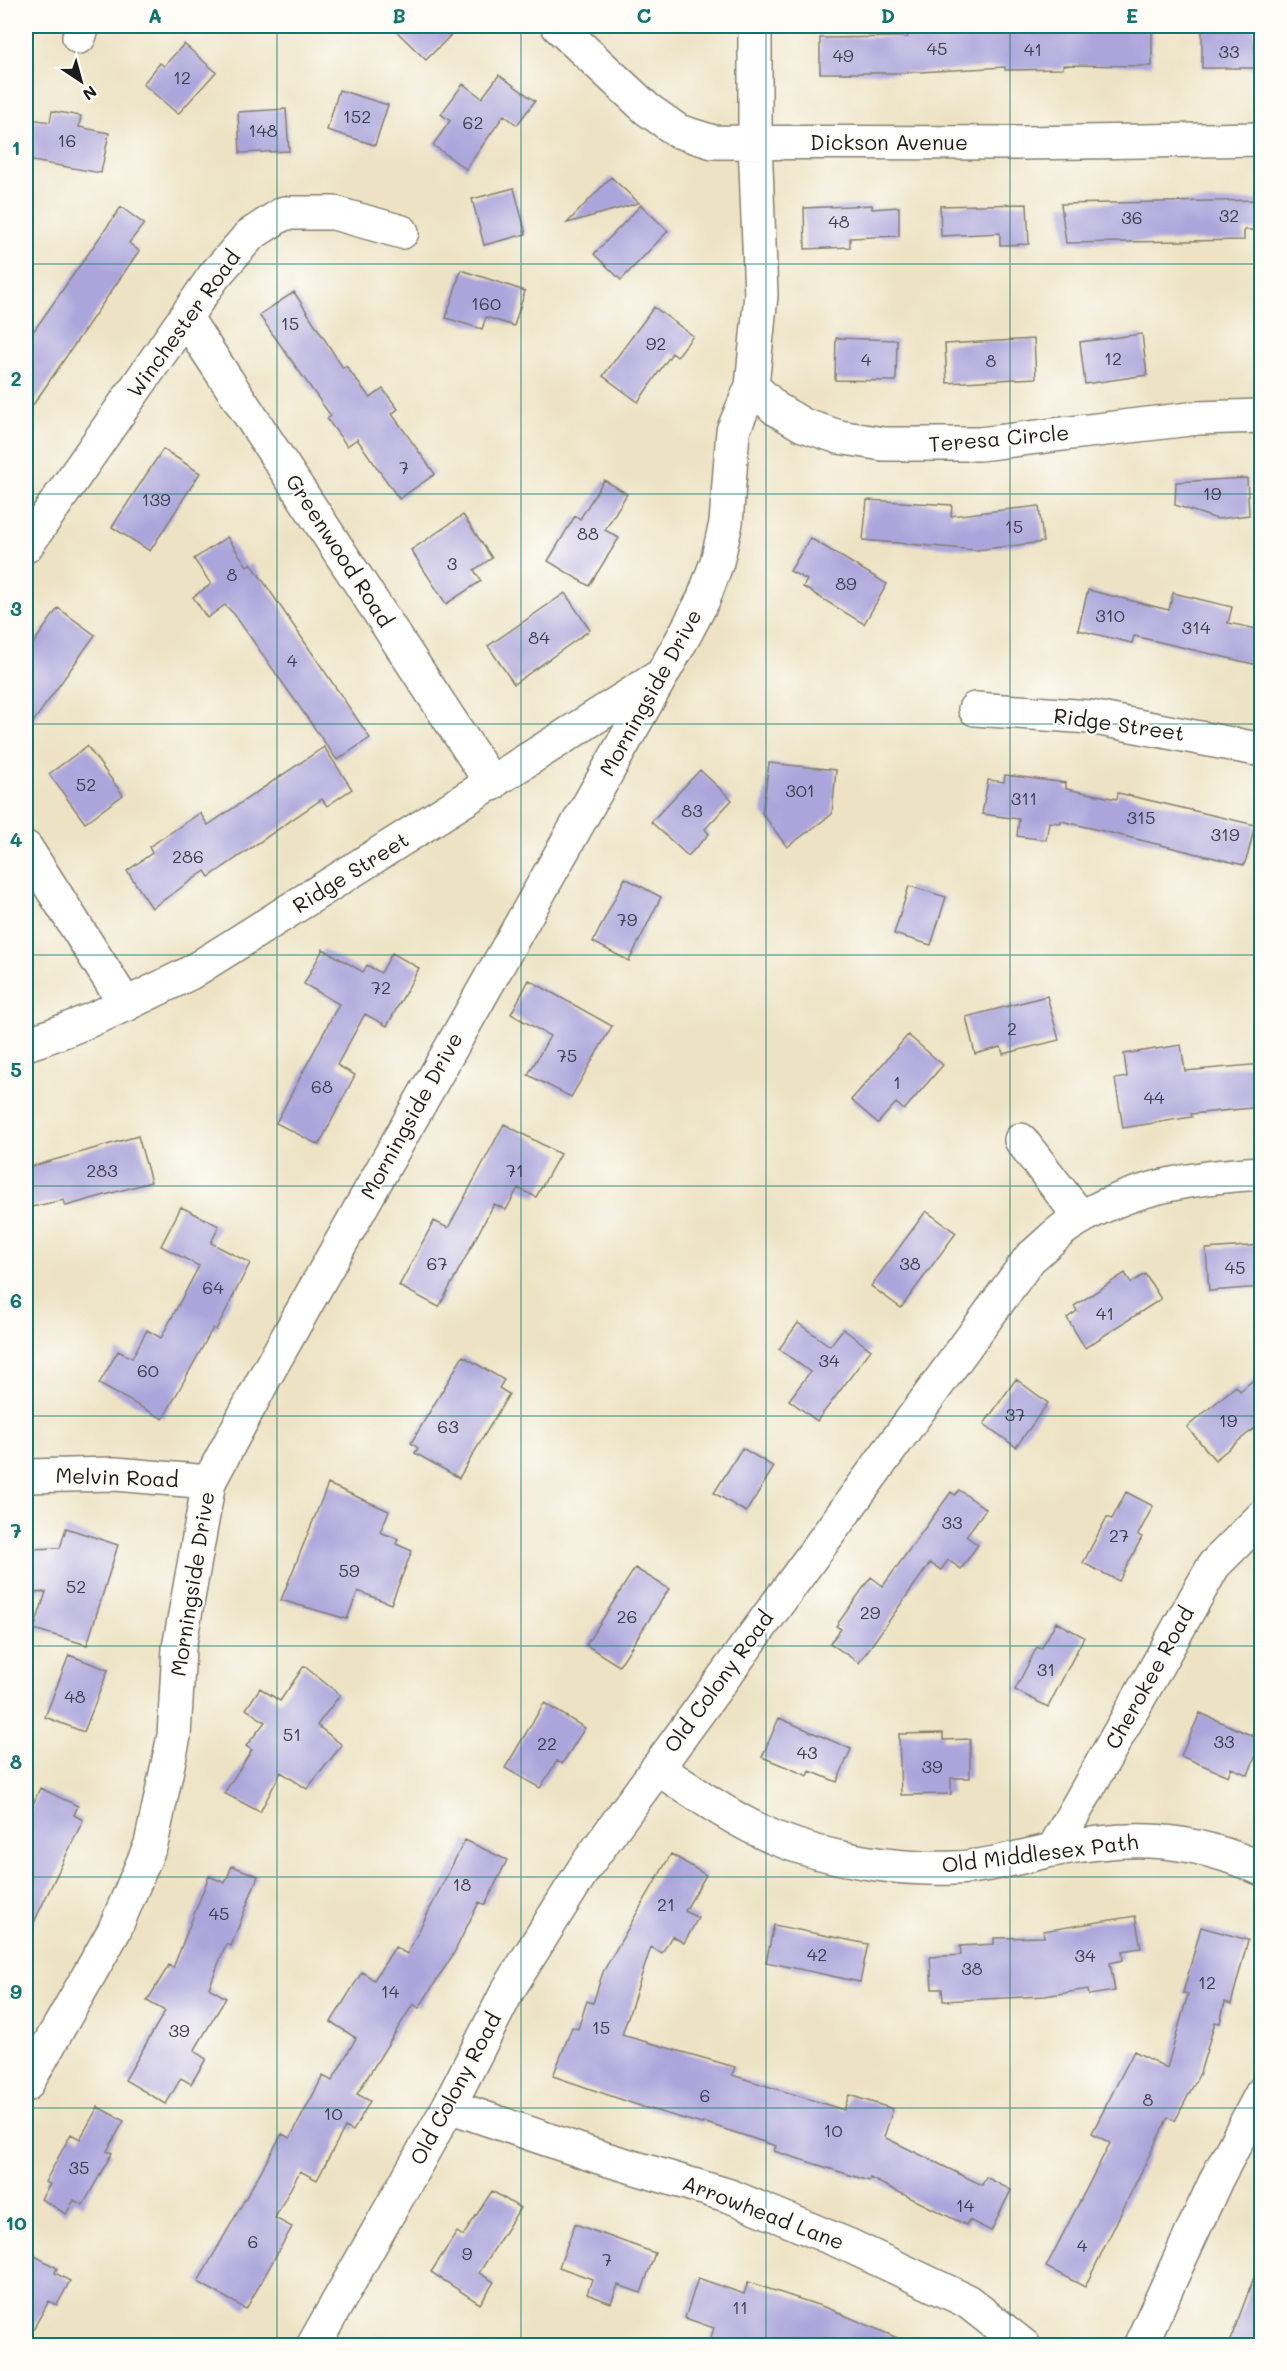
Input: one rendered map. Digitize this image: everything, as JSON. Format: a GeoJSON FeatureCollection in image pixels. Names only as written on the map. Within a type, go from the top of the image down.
{"type":"FeatureCollection","features":[{"type":"Feature","properties":{"kind":"street","name":"Dickson Avenue"},"geometry":{"type":"LineString","coordinates":[[558,26],[647,109],[678,131],[713,142],[1023,143],[1262,139]]}},
{"type":"Feature","properties":{"kind":"street","name":"Morningside Drive"},"geometry":{"type":"LineString","coordinates":[[26,2085],[114,1931],[151,1844],[174,1736],[179,1648],[209,1482],[265,1377],[662,675],[703,600],[717,562],[726,523],[733,431],[752,386],[761,295],[755,142],[755,26]]}},
{"type":"Feature","properties":{"kind":"street","name":"Winchester Road"},"geometry":{"type":"LineString","coordinates":[[26,546],[214,276],[250,235],[284,213],[334,213],[402,232]]}},
{"type":"Feature","properties":{"kind":"street","name":"Greenwood Road"},"geometry":{"type":"LineString","coordinates":[[186,318],[492,784]]}},
{"type":"Feature","properties":{"kind":"street","name":"Teresa Circle"},"geometry":{"type":"LineString","coordinates":[[752,386],[776,409],[803,425],[839,437],[883,444],[979,444],[1198,418],[1262,416]]}},
{"type":"Feature","properties":{"kind":"street","name":"Ridge Street"},"geometry":{"type":"LineString","coordinates":[[26,1044],[126,1005],[190,973],[662,675]]}},
{"type":"Feature","properties":{"kind":"street","name":"Ridge Street"},"geometry":{"type":"LineString","coordinates":[[975,709],[1090,717],[1262,750]]}},
{"type":"Feature","properties":{"kind":"street"},"geometry":{"type":"LineString","coordinates":[[26,848],[126,1005]]}},
{"type":"Feature","properties":{"kind":"street"},"geometry":{"type":"LineString","coordinates":[[1021,1140],[1081,1218]]}},
{"type":"Feature","properties":{"kind":"street","name":"Old Colony Road"},"geometry":{"type":"LineString","coordinates":[[313,2346],[449,2106],[508,1990],[585,1867],[994,1303],[1030,1258],[1081,1218],[1123,1196],[1168,1183],[1262,1173]]}},
{"type":"Feature","properties":{"kind":"street","name":"Melvin Road"},"geometry":{"type":"LineString","coordinates":[[26,1476],[115,1474],[209,1482]]}},
{"type":"Feature","properties":{"kind":"street","name":"Cherokee Road"},"geometry":{"type":"LineString","coordinates":[[1053,1850],[1214,1565],[1262,1517]]}},
{"type":"Feature","properties":{"kind":"street","name":"Old Middlesex Path"},"geometry":{"type":"LineString","coordinates":[[657,1768],[714,1806],[776,1838],[842,1858],[900,1866],[955,1868],[1003,1862],[1053,1850],[1139,1839],[1186,1843],[1231,1855],[1262,1869]]}},
{"type":"Feature","properties":{"kind":"street"},"geometry":{"type":"LineString","coordinates":[[1140,2346],[1216,2178],[1262,2093]]}},
{"type":"Feature","properties":{"kind":"street","name":"Arrowhead Lane"},"geometry":{"type":"LineString","coordinates":[[449,2106],[599,2157],[730,2196],[784,2218],[967,2301],[1024,2346]]}},
{"type":"Feature","properties":{"kind":"building"},"geometry":{"type":"Polygon","coordinates":[[[391,26],[460,26],[426,60],[391,26]]]}},
{"type":"Feature","properties":{"kind":"building"},"geometry":{"type":"Polygon","coordinates":[[[1005,26],[1152,29],[1152,66],[1063,65],[1063,69],[1005,70],[1005,67],[902,73],[820,73],[820,38],[908,37],[907,31],[1005,26]]]}},
{"type":"Feature","properties":{"kind":"building"},"geometry":{"type":"Polygon","coordinates":[[[1202,28],[1255,28],[1255,68],[1202,68],[1202,28]]]}},
{"type":"Feature","properties":{"kind":"building"},"geometry":{"type":"Polygon","coordinates":[[[184,44],[216,72],[178,114],[143,84],[160,63],[164,66],[184,44]]]}},
{"type":"Feature","properties":{"kind":"building"},"geometry":{"type":"Polygon","coordinates":[[[499,75],[535,101],[517,125],[504,115],[466,169],[433,145],[450,121],[441,114],[463,84],[482,98],[499,75]]]}},
{"type":"Feature","properties":{"kind":"building"},"geometry":{"type":"Polygon","coordinates":[[[339,90],[388,105],[375,145],[327,130],[339,90]]]}},
{"type":"Feature","properties":{"kind":"building"},"geometry":{"type":"Polygon","coordinates":[[[286,109],[289,151],[240,153],[238,112],[286,109]]]}},
{"type":"Feature","properties":{"kind":"building"},"geometry":{"type":"Polygon","coordinates":[[[52,111],[81,116],[79,127],[109,133],[101,173],[26,160],[31,119],[50,122],[52,111]]]}},
{"type":"Feature","properties":{"kind":"building"},"geometry":{"type":"Polygon","coordinates":[[[611,177],[639,203],[567,223],[611,177]]]}},
{"type":"Feature","properties":{"kind":"building"},"geometry":{"type":"Polygon","coordinates":[[[514,188],[526,234],[484,245],[472,199],[514,188]]]}},
{"type":"Feature","properties":{"kind":"building"},"geometry":{"type":"Polygon","coordinates":[[[1262,200],[1262,230],[1244,230],[1244,240],[1066,243],[1061,204],[1262,200]]]}},
{"type":"Feature","properties":{"kind":"building"},"geometry":{"type":"Polygon","coordinates":[[[1027,204],[1029,244],[1000,245],[1000,233],[941,236],[940,206],[1027,204]]]}},
{"type":"Feature","properties":{"kind":"building"},"geometry":{"type":"Polygon","coordinates":[[[641,205],[668,231],[621,280],[594,254],[641,205]]]}},
{"type":"Feature","properties":{"kind":"building"},"geometry":{"type":"Polygon","coordinates":[[[872,205],[872,209],[899,207],[899,236],[850,238],[850,247],[805,249],[804,208],[872,205]]]}},
{"type":"Feature","properties":{"kind":"building"},"geometry":{"type":"Polygon","coordinates":[[[121,207],[144,224],[129,243],[139,251],[26,415],[26,342],[121,207]]]}},
{"type":"Feature","properties":{"kind":"building"},"geometry":{"type":"Polygon","coordinates":[[[461,270],[525,291],[514,326],[486,317],[482,329],[446,318],[461,270]]]}},
{"type":"Feature","properties":{"kind":"building"},"geometry":{"type":"Polygon","coordinates":[[[294,292],[343,368],[346,366],[370,398],[383,389],[398,409],[392,414],[435,474],[399,499],[357,439],[347,446],[327,419],[331,416],[259,315],[294,292]]]}},
{"type":"Feature","properties":{"kind":"building"},"geometry":{"type":"Polygon","coordinates":[[[654,307],[693,336],[677,357],[672,353],[638,402],[603,376],[654,307]]]}},
{"type":"Feature","properties":{"kind":"building"},"geometry":{"type":"Polygon","coordinates":[[[1142,334],[1147,375],[1085,384],[1080,342],[1142,334]]]}},
{"type":"Feature","properties":{"kind":"building"},"geometry":{"type":"Polygon","coordinates":[[[836,338],[897,340],[896,381],[835,380],[836,338]]]}},
{"type":"Feature","properties":{"kind":"building"},"geometry":{"type":"Polygon","coordinates":[[[1034,339],[1036,378],[947,383],[945,344],[1034,339]]]}},
{"type":"Feature","properties":{"kind":"building"},"geometry":{"type":"Polygon","coordinates":[[[163,449],[200,473],[150,551],[112,527],[163,449]]]}},
{"type":"Feature","properties":{"kind":"building"},"geometry":{"type":"Polygon","coordinates":[[[1247,478],[1249,515],[1217,519],[1175,505],[1176,482],[1247,478]]]}},
{"type":"Feature","properties":{"kind":"building"},"geometry":{"type":"Polygon","coordinates":[[[604,480],[627,494],[605,530],[619,538],[589,586],[548,561],[575,516],[580,519],[604,480]]]}},
{"type":"Feature","properties":{"kind":"building"},"geometry":{"type":"Polygon","coordinates":[[[867,500],[952,505],[951,516],[1039,506],[1043,542],[976,550],[863,540],[867,500]]]}},
{"type":"Feature","properties":{"kind":"building"},"geometry":{"type":"Polygon","coordinates":[[[463,515],[492,558],[474,570],[481,581],[446,604],[411,550],[463,515]]]}},
{"type":"Feature","properties":{"kind":"building"},"geometry":{"type":"Polygon","coordinates":[[[227,537],[247,566],[251,563],[370,738],[337,760],[234,614],[225,605],[207,618],[193,597],[211,584],[194,559],[227,537]]]}},
{"type":"Feature","properties":{"kind":"building"},"geometry":{"type":"Polygon","coordinates":[[[810,538],[887,584],[864,624],[803,587],[807,580],[790,571],[810,538]]]}},
{"type":"Feature","properties":{"kind":"building"},"geometry":{"type":"Polygon","coordinates":[[[1088,590],[1169,610],[1173,593],[1232,607],[1228,623],[1262,630],[1262,666],[1134,636],[1132,643],[1078,630],[1088,590]]]}},
{"type":"Feature","properties":{"kind":"building"},"geometry":{"type":"Polygon","coordinates":[[[565,593],[590,630],[514,684],[488,646],[565,593]]]}},
{"type":"Feature","properties":{"kind":"building"},"geometry":{"type":"Polygon","coordinates":[[[58,608],[95,635],[26,732],[26,654],[58,608]]]}},
{"type":"Feature","properties":{"kind":"building"},"geometry":{"type":"Polygon","coordinates":[[[87,746],[123,795],[85,823],[49,774],[87,746]]]}},
{"type":"Feature","properties":{"kind":"building"},"geometry":{"type":"Polygon","coordinates":[[[324,747],[352,789],[327,806],[322,799],[209,877],[205,871],[152,908],[127,871],[152,853],[149,847],[200,813],[208,825],[324,747]]]}},
{"type":"Feature","properties":{"kind":"building"},"geometry":{"type":"Polygon","coordinates":[[[769,763],[836,770],[832,814],[787,847],[762,813],[769,763]]]}},
{"type":"Feature","properties":{"kind":"building"},"geometry":{"type":"Polygon","coordinates":[[[700,770],[732,800],[705,829],[709,834],[688,856],[651,822],[700,770]]]}},
{"type":"Feature","properties":{"kind":"building"},"geometry":{"type":"Polygon","coordinates":[[[1005,775],[1066,783],[1066,789],[1117,799],[1118,793],[1255,825],[1248,854],[1244,865],[1061,821],[1061,823],[1049,822],[1046,840],[1017,836],[1019,819],[982,814],[988,780],[1004,782],[1005,775]]]}},
{"type":"Feature","properties":{"kind":"building"},"geometry":{"type":"Polygon","coordinates":[[[625,878],[661,897],[629,961],[593,942],[625,878]]]}},
{"type":"Feature","properties":{"kind":"building"},"geometry":{"type":"Polygon","coordinates":[[[909,886],[946,897],[931,945],[894,934],[909,886]]]}},
{"type":"Feature","properties":{"kind":"building"},"geometry":{"type":"Polygon","coordinates":[[[323,949],[363,972],[367,965],[381,973],[392,953],[419,968],[387,1026],[365,1014],[337,1065],[355,1075],[319,1145],[276,1123],[339,1004],[304,984],[323,949]]]}},
{"type":"Feature","properties":{"kind":"building"},"geometry":{"type":"Polygon","coordinates":[[[529,980],[612,1026],[571,1097],[528,1075],[550,1036],[511,1014],[529,980]]]}},
{"type":"Feature","properties":{"kind":"building"},"geometry":{"type":"Polygon","coordinates":[[[1047,996],[1059,1040],[1003,1054],[1001,1047],[975,1054],[966,1017],[1047,996]]]}},
{"type":"Feature","properties":{"kind":"building"},"geometry":{"type":"Polygon","coordinates":[[[908,1035],[943,1065],[904,1110],[896,1103],[878,1123],[851,1100],[908,1035]]]}},
{"type":"Feature","properties":{"kind":"building"},"geometry":{"type":"Polygon","coordinates":[[[1181,1045],[1185,1071],[1262,1064],[1262,1107],[1191,1114],[1192,1117],[1123,1128],[1115,1079],[1127,1077],[1124,1054],[1181,1045]]]}},
{"type":"Feature","properties":{"kind":"building"},"geometry":{"type":"Polygon","coordinates":[[[504,1124],[560,1154],[536,1197],[518,1188],[506,1210],[494,1204],[439,1307],[399,1286],[434,1221],[448,1228],[504,1124]]]}},
{"type":"Feature","properties":{"kind":"building"},"geometry":{"type":"Polygon","coordinates":[[[138,1136],[151,1182],[66,1206],[64,1200],[26,1208],[26,1168],[138,1136]]]}},
{"type":"Feature","properties":{"kind":"building"},"geometry":{"type":"Polygon","coordinates":[[[181,1207],[219,1226],[211,1243],[250,1263],[216,1330],[213,1328],[163,1419],[99,1384],[118,1351],[132,1358],[147,1330],[161,1338],[199,1266],[161,1246],[181,1207]]]}},
{"type":"Feature","properties":{"kind":"building"},"geometry":{"type":"Polygon","coordinates":[[[926,1211],[956,1233],[901,1308],[871,1286],[926,1211]]]}},
{"type":"Feature","properties":{"kind":"building"},"geometry":{"type":"Polygon","coordinates":[[[1262,1245],[1262,1287],[1209,1291],[1206,1249],[1262,1245]]]}},
{"type":"Feature","properties":{"kind":"building"},"geometry":{"type":"Polygon","coordinates":[[[1125,1273],[1131,1283],[1145,1274],[1161,1299],[1085,1348],[1067,1318],[1077,1311],[1074,1306],[1125,1273]]]}},
{"type":"Feature","properties":{"kind":"building"},"geometry":{"type":"Polygon","coordinates":[[[798,1323],[830,1346],[843,1329],[871,1350],[817,1421],[789,1400],[810,1372],[779,1349],[798,1323]]]}},
{"type":"Feature","properties":{"kind":"building"},"geometry":{"type":"Polygon","coordinates":[[[463,1356],[504,1380],[499,1388],[509,1394],[459,1478],[415,1453],[418,1448],[411,1443],[463,1356]]]}},
{"type":"Feature","properties":{"kind":"building"},"geometry":{"type":"Polygon","coordinates":[[[1262,1373],[1262,1422],[1215,1460],[1187,1427],[1236,1386],[1240,1391],[1262,1373]]]}},
{"type":"Feature","properties":{"kind":"building"},"geometry":{"type":"Polygon","coordinates":[[[1016,1379],[1048,1403],[1016,1447],[984,1424],[1016,1379]]]}},
{"type":"Feature","properties":{"kind":"building"},"geometry":{"type":"Polygon","coordinates":[[[742,1448],[774,1467],[746,1512],[714,1493],[742,1448]]]}},
{"type":"Feature","properties":{"kind":"building"},"geometry":{"type":"Polygon","coordinates":[[[328,1484],[389,1511],[380,1532],[398,1539],[396,1544],[412,1551],[391,1604],[358,1591],[347,1619],[281,1600],[328,1484]]]}},
{"type":"Feature","properties":{"kind":"building"},"geometry":{"type":"Polygon","coordinates":[[[959,1490],[986,1509],[966,1536],[978,1545],[961,1569],[948,1560],[941,1570],[930,1563],[859,1663],[830,1643],[841,1629],[836,1626],[871,1577],[883,1586],[951,1492],[955,1495],[959,1490]]]}},
{"type":"Feature","properties":{"kind":"building"},"geometry":{"type":"Polygon","coordinates":[[[1126,1492],[1153,1506],[1138,1535],[1142,1537],[1119,1581],[1083,1563],[1107,1517],[1112,1519],[1126,1492]]]}},
{"type":"Feature","properties":{"kind":"building"},"geometry":{"type":"Polygon","coordinates":[[[66,1528],[118,1545],[87,1645],[34,1629],[46,1592],[26,1593],[26,1549],[60,1548],[66,1528]]]}},
{"type":"Feature","properties":{"kind":"building"},"geometry":{"type":"Polygon","coordinates":[[[635,1568],[669,1589],[619,1666],[586,1645],[635,1568]]]}},
{"type":"Feature","properties":{"kind":"building"},"geometry":{"type":"Polygon","coordinates":[[[1056,1622],[1084,1637],[1048,1707],[1015,1690],[1037,1647],[1041,1649],[1056,1622]]]}},
{"type":"Feature","properties":{"kind":"building"},"geometry":{"type":"Polygon","coordinates":[[[69,1655],[108,1670],[84,1732],[45,1717],[69,1655]]]}},
{"type":"Feature","properties":{"kind":"building"},"geometry":{"type":"Polygon","coordinates":[[[304,1666],[340,1695],[317,1725],[342,1745],[307,1789],[281,1772],[260,1812],[224,1793],[252,1750],[246,1746],[265,1722],[246,1709],[260,1688],[280,1701],[304,1666]]]}},
{"type":"Feature","properties":{"kind":"building"},"geometry":{"type":"Polygon","coordinates":[[[544,1703],[585,1728],[562,1764],[557,1761],[540,1788],[505,1768],[544,1703]]]}},
{"type":"Feature","properties":{"kind":"building"},"geometry":{"type":"Polygon","coordinates":[[[1200,1713],[1262,1740],[1248,1775],[1231,1768],[1228,1776],[1181,1756],[1200,1713]]]}},
{"type":"Feature","properties":{"kind":"building"},"geometry":{"type":"Polygon","coordinates":[[[779,1718],[851,1749],[837,1782],[810,1771],[808,1776],[762,1757],[779,1718]]]}},
{"type":"Feature","properties":{"kind":"building"},"geometry":{"type":"Polygon","coordinates":[[[943,1733],[943,1740],[970,1739],[970,1778],[951,1778],[951,1794],[901,1795],[899,1734],[943,1733]]]}},
{"type":"Feature","properties":{"kind":"building"},"geometry":{"type":"Polygon","coordinates":[[[40,1788],[78,1806],[74,1815],[83,1820],[26,1939],[26,1821],[40,1788]]]}},
{"type":"Feature","properties":{"kind":"building"},"geometry":{"type":"Polygon","coordinates":[[[465,1840],[507,1860],[485,1905],[479,1902],[454,1953],[419,2008],[413,2004],[357,2094],[370,2101],[353,2131],[345,2127],[317,2180],[300,2171],[275,2218],[292,2227],[246,2309],[198,2282],[282,2134],[290,2138],[323,2076],[332,2081],[356,2038],[331,2022],[362,1972],[374,1980],[395,1947],[407,1954],[465,1840]]]}},
{"type":"Feature","properties":{"kind":"building"},"geometry":{"type":"Polygon","coordinates":[[[671,1854],[706,1875],[685,1911],[698,1918],[684,1943],[672,1936],[662,1953],[651,1947],[622,2035],[735,2067],[732,2075],[844,2110],[849,2095],[893,2109],[884,2137],[982,2185],[986,2177],[1011,2190],[991,2231],[969,2220],[966,2225],[870,2178],[869,2181],[774,2151],[776,2146],[703,2122],[702,2124],[643,2107],[553,2076],[572,2027],[578,2029],[587,2001],[593,2003],[603,1972],[671,1854]]]}},
{"type":"Feature","properties":{"kind":"building"},"geometry":{"type":"Polygon","coordinates":[[[232,1866],[258,1876],[231,1946],[226,1944],[209,1988],[226,1998],[194,2051],[206,2059],[191,2084],[181,2078],[166,2104],[125,2080],[165,2011],[147,2001],[169,1965],[173,1968],[209,1876],[225,1883],[232,1866]]]}},
{"type":"Feature","properties":{"kind":"building"},"geometry":{"type":"Polygon","coordinates":[[[1135,1916],[1141,1948],[1122,1951],[1123,1960],[1110,1963],[1115,1991],[1089,1995],[1088,1989],[1045,1996],[943,2001],[942,1989],[932,1989],[930,1957],[961,1955],[960,1946],[994,1944],[994,1938],[1044,1937],[1043,1931],[1135,1916]]]}},
{"type":"Feature","properties":{"kind":"building"},"geometry":{"type":"Polygon","coordinates":[[[774,1925],[868,1944],[860,1982],[766,1962],[774,1925]]]}},
{"type":"Feature","properties":{"kind":"building"},"geometry":{"type":"Polygon","coordinates":[[[1201,1927],[1248,1940],[1231,2004],[1225,2002],[1220,2023],[1215,2022],[1200,2073],[1175,2121],[1168,2117],[1085,2287],[1046,2267],[1110,2143],[1092,2133],[1134,2051],[1167,2068],[1188,1994],[1183,1993],[1201,1927]]]}},
{"type":"Feature","properties":{"kind":"building"},"geometry":{"type":"Polygon","coordinates":[[[98,2107],[124,2121],[107,2151],[112,2153],[83,2205],[74,2200],[66,2214],[41,2199],[50,2184],[45,2182],[71,2134],[80,2139],[98,2107]]]}},
{"type":"Feature","properties":{"kind":"building"},"geometry":{"type":"Polygon","coordinates":[[[492,2191],[520,2208],[479,2273],[494,2282],[480,2304],[431,2272],[457,2232],[463,2236],[492,2191]]]}},
{"type":"Feature","properties":{"kind":"building"},"geometry":{"type":"Polygon","coordinates":[[[575,2224],[655,2253],[641,2293],[618,2285],[611,2303],[587,2294],[592,2279],[559,2267],[575,2224]]]}},
{"type":"Feature","properties":{"kind":"building"},"geometry":{"type":"Polygon","coordinates":[[[26,2251],[57,2268],[55,2273],[70,2281],[57,2305],[49,2301],[26,2342],[26,2251]]]}},
{"type":"Feature","properties":{"kind":"building"},"geometry":{"type":"Polygon","coordinates":[[[1259,2264],[1262,2264],[1262,2346],[1228,2346],[1259,2264]]]}},
{"type":"Feature","properties":{"kind":"building"},"geometry":{"type":"Polygon","coordinates":[[[698,2278],[744,2294],[748,2282],[830,2309],[916,2346],[708,2346],[714,2328],[685,2318],[698,2278]]]}}]}
